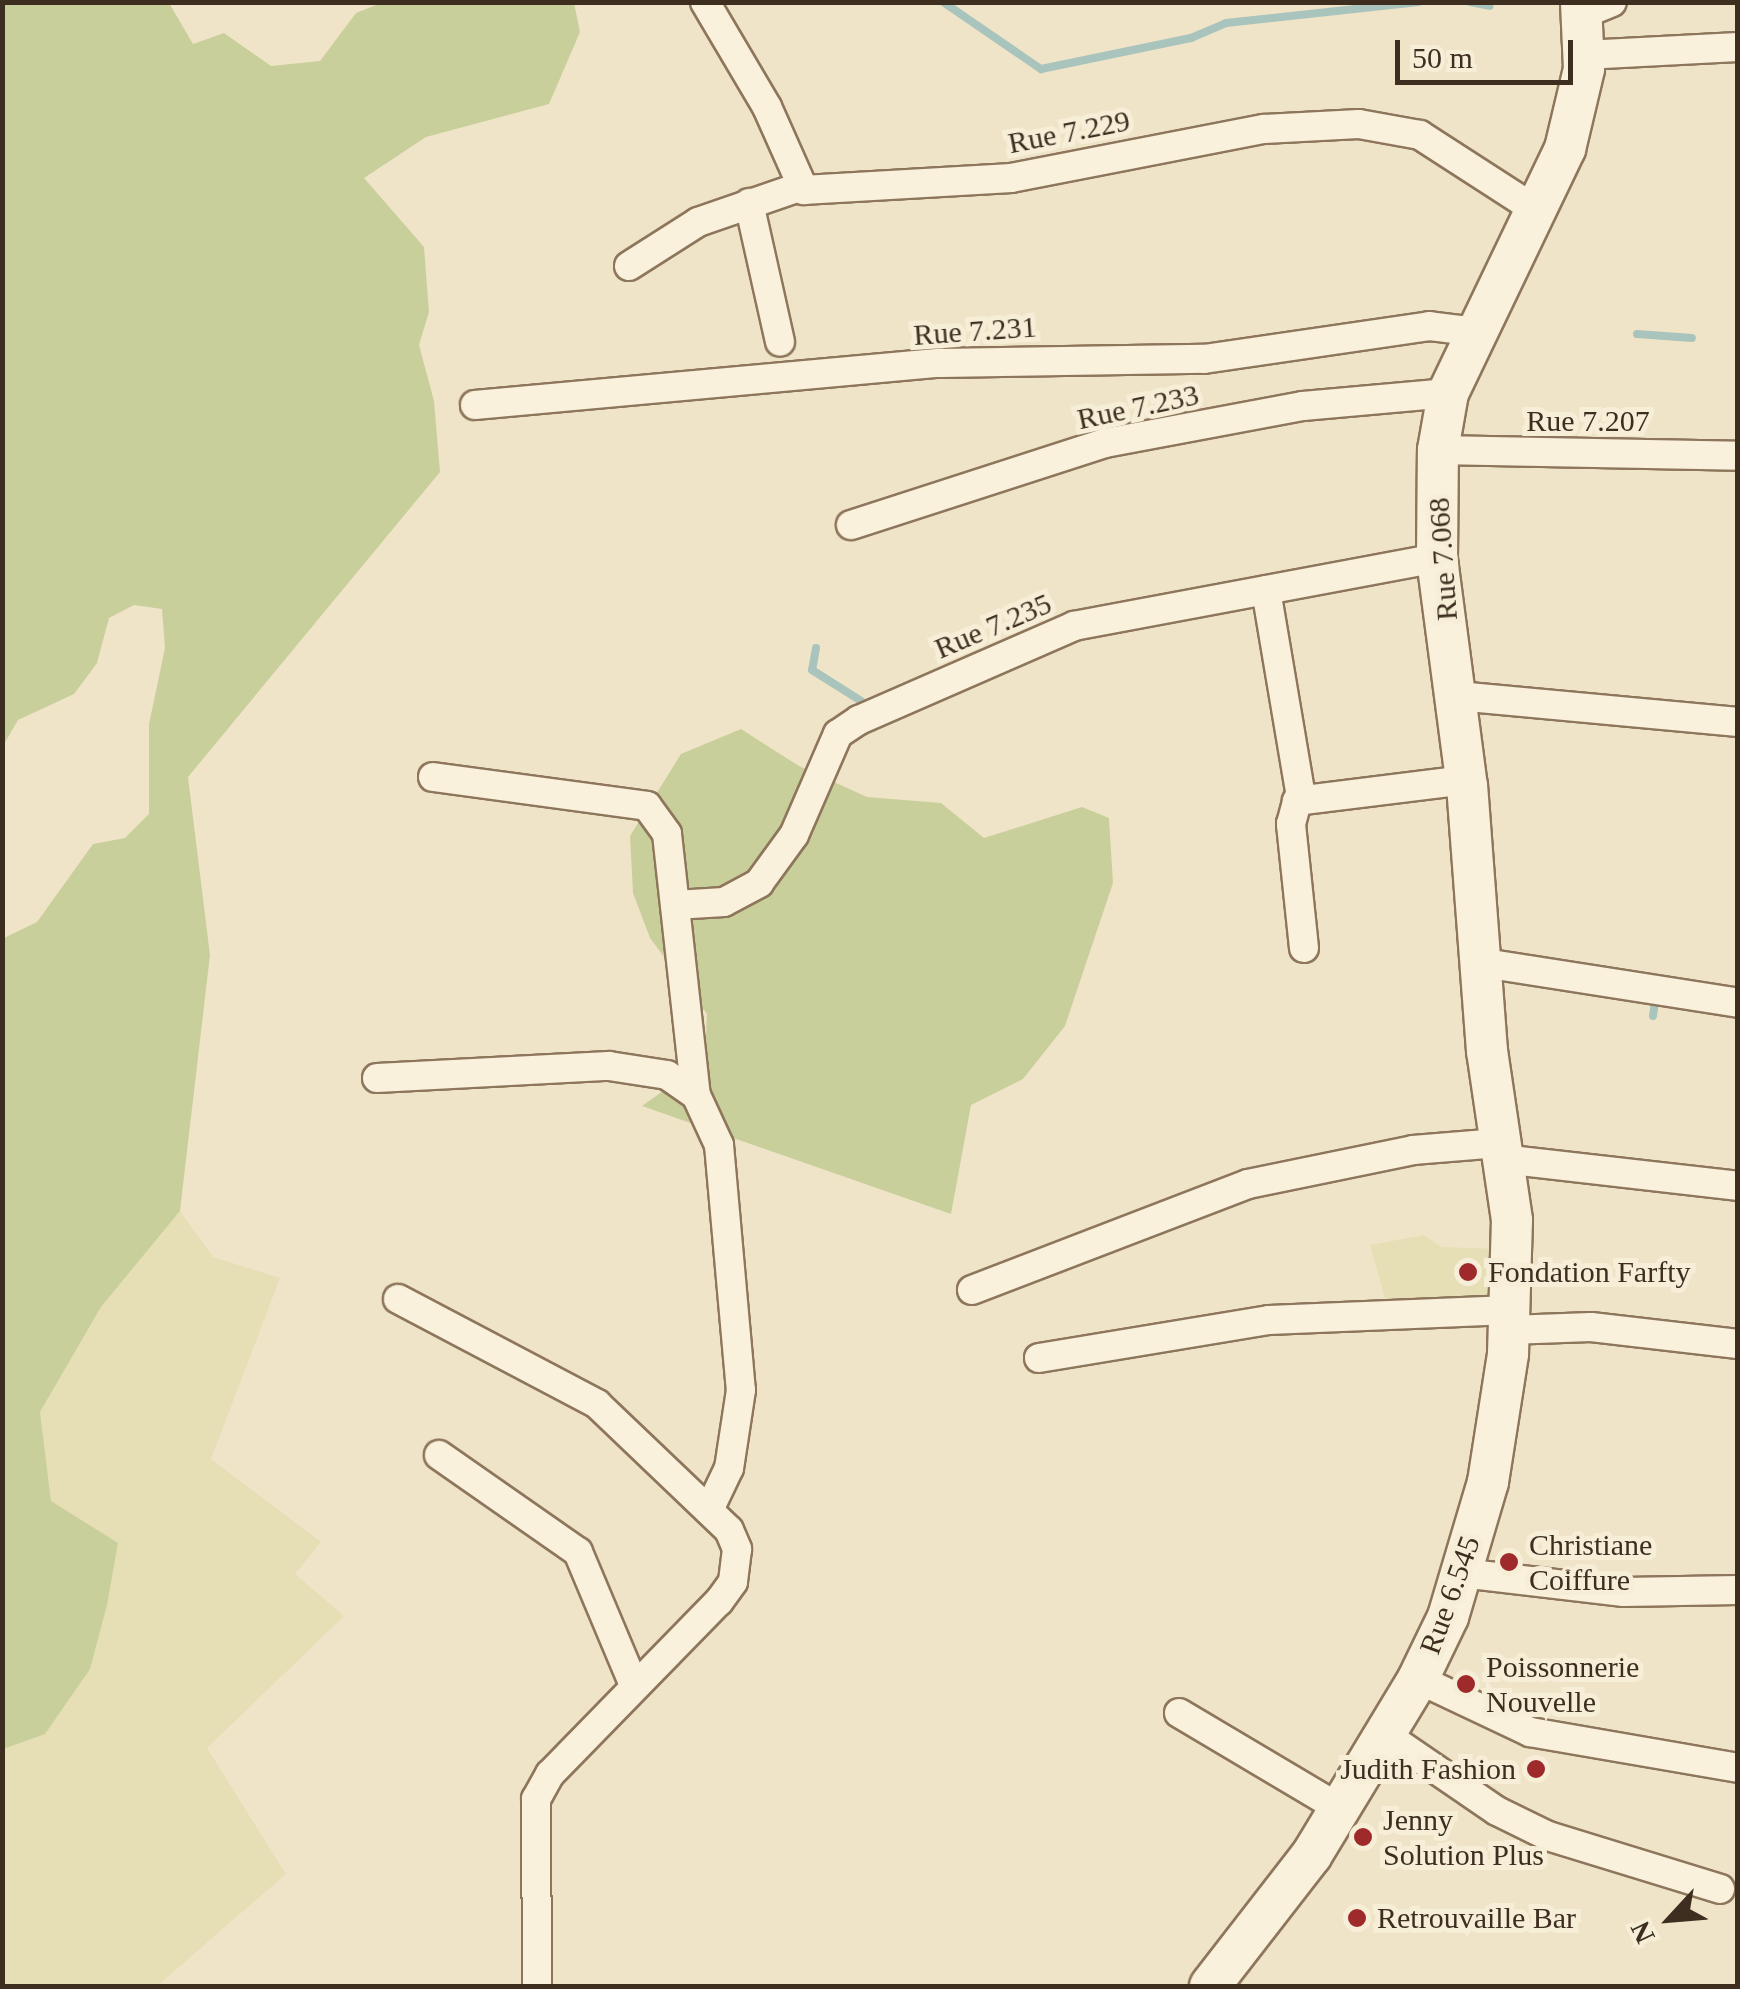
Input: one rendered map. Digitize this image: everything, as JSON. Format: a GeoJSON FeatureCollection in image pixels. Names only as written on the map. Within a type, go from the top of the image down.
{"type":"FeatureCollection","features":[{"type":"Feature","properties":{"kind":"street"},"geometry":{"type":"LineString","coordinates":[[705,2],[767,108],[797,188]]}},
{"type":"Feature","properties":{"kind":"street","name":"Rue 7.068"},"geometry":{"type":"LineString","coordinates":[[1500,1151],[1458,696],[1437,558],[1438,450],[1448,393],[1564,150],[1592,6]]}},
{"type":"Feature","properties":{"kind":"street"},"geometry":{"type":"LineString","coordinates":[[1584,55],[1738,47]]}},
{"type":"Feature","properties":{"kind":"street","name":"Rue 7.229"},"geometry":{"type":"LineString","coordinates":[[630,266],[698,222],[797,188],[1011,178],[1264,129],[1359,124],[1420,136],[1536,210]]}},
{"type":"Feature","properties":{"kind":"street"},"geometry":{"type":"LineString","coordinates":[[749,204],[780,342]]}},
{"type":"Feature","properties":{"kind":"street","name":"Rue 7.231"},"geometry":{"type":"LineString","coordinates":[[475,405],[940,363],[1204,359],[1429,326],[1462,330],[1472,342]]}},
{"type":"Feature","properties":{"kind":"street","name":"Rue 7.233"},"geometry":{"type":"LineString","coordinates":[[852,525],[1106,443],[1303,406],[1448,393]]}},
{"type":"Feature","properties":{"kind":"street","name":"Rue 7.207"},"geometry":{"type":"LineString","coordinates":[[1438,450],[1738,456]]}},
{"type":"Feature","properties":{"kind":"street","name":"Rue 7.235"},"geometry":{"type":"LineString","coordinates":[[675,905],[724,902],[759,883],[794,835],[838,734],[859,720],[1074,626],[1437,558]]}},
{"type":"Feature","properties":{"kind":"street"},"geometry":{"type":"LineString","coordinates":[[1266,590],[1301,798],[1291,824],[1304,948]]}},
{"type":"Feature","properties":{"kind":"street"},"geometry":{"type":"LineString","coordinates":[[1458,696],[1738,722]]}},
{"type":"Feature","properties":{"kind":"street"},"geometry":{"type":"LineString","coordinates":[[434,776],[647,806],[667,834],[696,1095],[719,1146],[741,1390],[728,1468],[709,1510]]}},
{"type":"Feature","properties":{"kind":"street"},"geometry":{"type":"LineString","coordinates":[[1301,798],[1466,780]]}},
{"type":"Feature","properties":{"kind":"street"},"geometry":{"type":"LineString","coordinates":[[1484,962],[1738,1003]]}},
{"type":"Feature","properties":{"kind":"street"},"geometry":{"type":"LineString","coordinates":[[377,1078],[610,1066],[667,1075],[696,1095]]}},
{"type":"Feature","properties":{"kind":"street"},"geometry":{"type":"LineString","coordinates":[[972,1290],[1248,1184],[1413,1150],[1500,1151],[1738,1186]]}},
{"type":"Feature","properties":{"kind":"street","name":"Rue 6.545"},"geometry":{"type":"LineString","coordinates":[[1210,1986],[1341,1809],[1418,1679],[1462,1574],[1488,1482],[1509,1320],[1512,1220],[1500,1151]]}},
{"type":"Feature","properties":{"kind":"street"},"geometry":{"type":"LineString","coordinates":[[398,1299],[597,1404],[709,1510],[737,1549],[733,1582],[550,1774],[536,1799],[537,1986]]}},
{"type":"Feature","properties":{"kind":"street"},"geometry":{"type":"LineString","coordinates":[[1039,1358],[1269,1320],[1509,1320],[1738,1344]]}},
{"type":"Feature","properties":{"kind":"street"},"geometry":{"type":"LineString","coordinates":[[439,1455],[578,1552],[634,1686]]}},
{"type":"Feature","properties":{"kind":"street"},"geometry":{"type":"LineString","coordinates":[[1462,1574],[1624,1592],[1738,1590]]}},
{"type":"Feature","properties":{"kind":"street"},"geometry":{"type":"LineString","coordinates":[[1418,1679],[1530,1732],[1738,1768]]}},
{"type":"Feature","properties":{"kind":"street"},"geometry":{"type":"LineString","coordinates":[[1179,1714],[1341,1809]]}},
{"type":"Feature","properties":{"kind":"street"},"geometry":{"type":"LineString","coordinates":[[1383,1733],[1497,1811],[1548,1836],[1720,1889]]}},
{"type":"Feature","properties":{"kind":"shaded area"},"geometry":{"type":"Polygon","coordinates":[[[180,1211],[213,1257],[280,1278],[211,1459],[321,1542],[295,1574],[344,1616],[207,1748],[286,1874],[157,1986],[3,1986],[3,1749],[45,1733],[51,1501],[40,1412],[101,1307],[180,1211]]]}},
{"type":"Feature","properties":{"kind":"shaded area"},"geometry":{"type":"Polygon","coordinates":[[[1424,1235],[1441,1247],[1500,1249],[1500,1289],[1488,1296],[1386,1302],[1370,1245],[1424,1235]]]}},
{"type":"Feature","properties":{"kind":"green space"},"geometry":{"type":"Polygon","coordinates":[[[2,3],[169,3],[193,44],[224,33],[271,66],[320,61],[356,13],[381,3],[574,3],[580,32],[549,104],[426,137],[364,178],[424,247],[429,312],[419,345],[434,401],[440,472],[188,777],[210,955],[180,1211],[101,1307],[40,1412],[51,1501],[118,1543],[107,1605],[90,1669],[45,1734],[3,1749],[4,938],[37,922],[93,844],[125,838],[149,814],[149,724],[165,648],[162,609],[134,605],[109,618],[97,663],[74,694],[18,720],[3,746],[2,3]]]}},
{"type":"Feature","properties":{"kind":"green space"},"geometry":{"type":"Polygon","coordinates":[[[741,729],[799,766],[867,797],[941,803],[984,838],[1082,807],[1109,818],[1113,883],[1065,1026],[1023,1079],[971,1105],[951,1214],[642,1106],[705,1061],[707,1014],[650,938],[633,893],[630,836],[681,754],[741,729]]]}},
{"type":"Feature","properties":{"kind":"waterway"},"geometry":{"type":"LineString","coordinates":[[943,2],[1041,69],[1191,38],[1226,23],[1419,2]]}},
{"type":"Feature","properties":{"kind":"waterway"},"geometry":{"type":"LineString","coordinates":[[1470,2],[1490,6]]}},
{"type":"Feature","properties":{"kind":"waterway"},"geometry":{"type":"LineString","coordinates":[[1637,334],[1692,338]]}},
{"type":"Feature","properties":{"kind":"waterway"},"geometry":{"type":"LineString","coordinates":[[816,648],[812,670],[861,701]]}},
{"type":"Feature","properties":{"kind":"waterway"},"geometry":{"type":"LineString","coordinates":[[1653,1016],[1655,1002]]}},
{"type":"Feature","properties":{"kind":"place","name":"Fondation Farfty"},"geometry":{"type":"Point","coordinates":[1468,1272]}},
{"type":"Feature","properties":{"kind":"place","name":"Christiane Coiffure"},"geometry":{"type":"Point","coordinates":[1509,1562]}},
{"type":"Feature","properties":{"kind":"place","name":"Poissonnerie Nouvelle"},"geometry":{"type":"Point","coordinates":[1466,1684]}},
{"type":"Feature","properties":{"kind":"place","name":"Judith Fashion"},"geometry":{"type":"Point","coordinates":[1536,1769]}},
{"type":"Feature","properties":{"kind":"place","name":"Jenny Solution Plus"},"geometry":{"type":"Point","coordinates":[1363,1837]}},
{"type":"Feature","properties":{"kind":"place","name":"Retrouvaille Bar"},"geometry":{"type":"Point","coordinates":[1357,1918]}}]}
